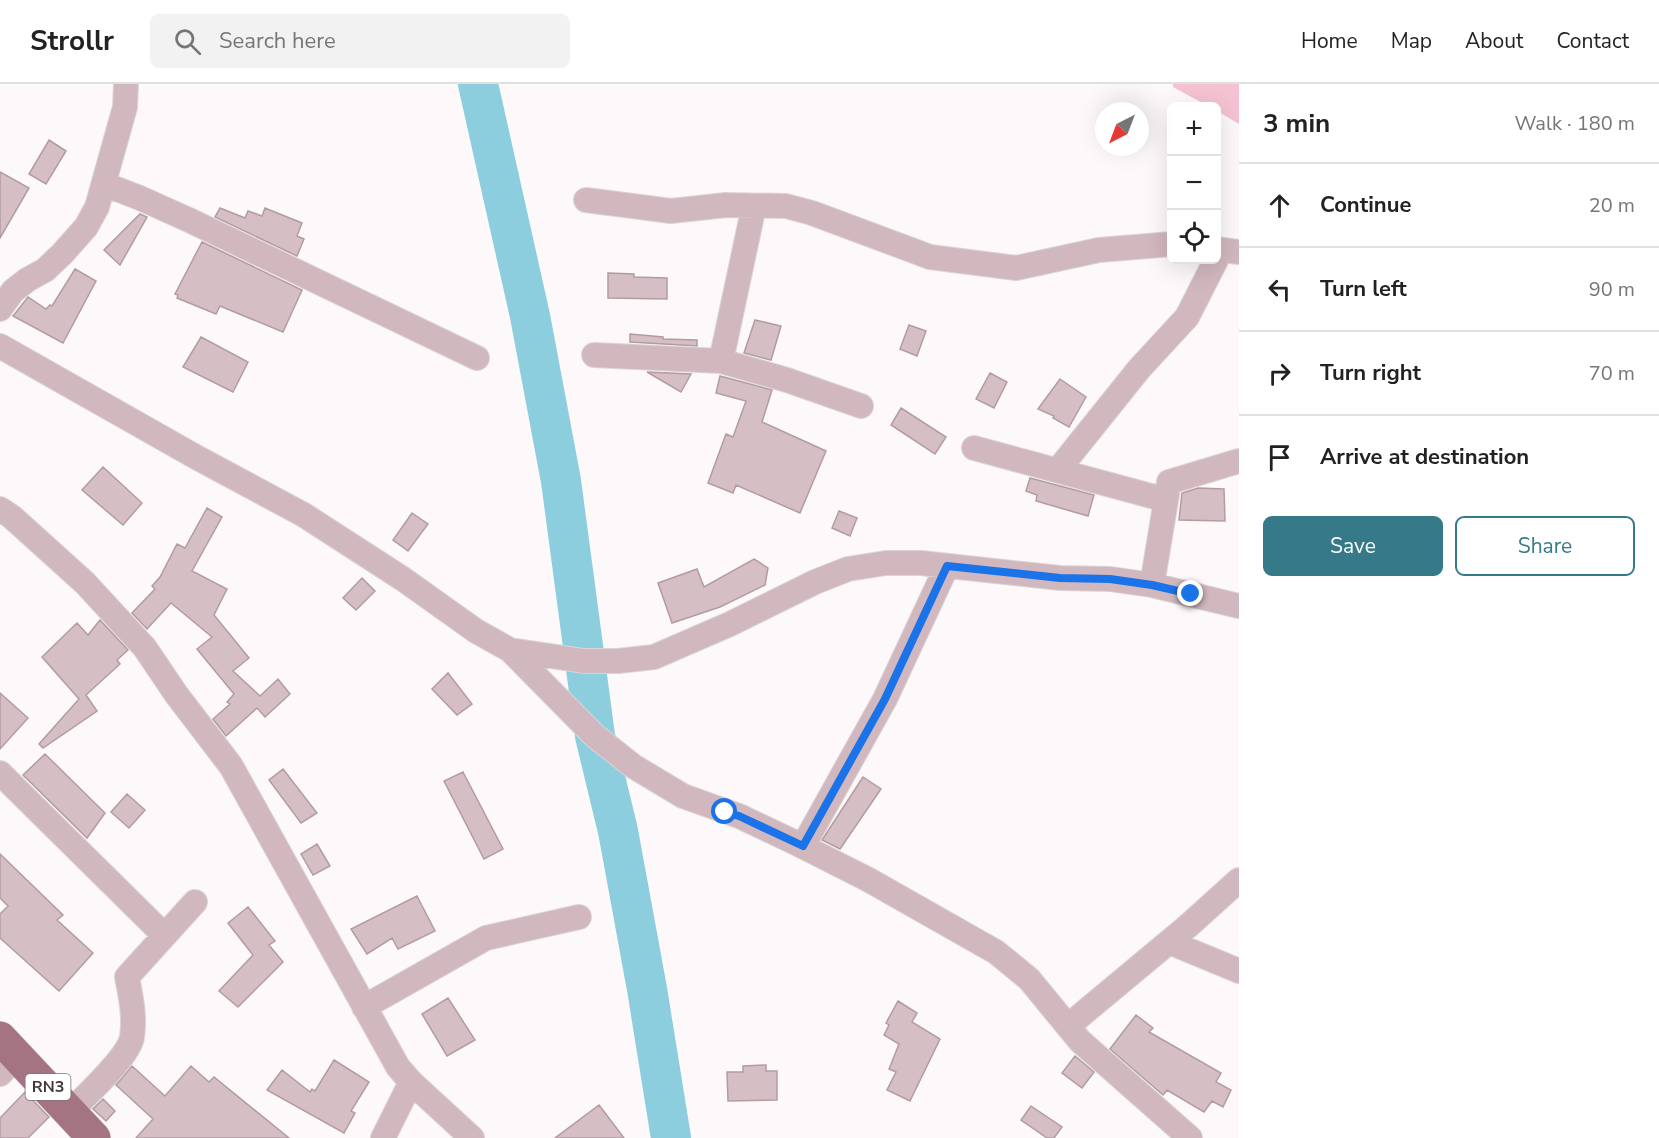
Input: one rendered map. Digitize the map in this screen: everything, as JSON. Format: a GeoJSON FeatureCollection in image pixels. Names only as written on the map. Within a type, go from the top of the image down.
{"type":"FeatureCollection","features":[{"type":"Feature","properties":{"kind":"highway","name":"RN3"},"geometry":{"type":"LineString","coordinates":[[6,1056],[70,1112],[94,1138]]}},
{"type":"Feature","properties":{"kind":"street"},"geometry":{"type":"LineString","coordinates":[[0,309],[13,291],[45,270],[86,227],[97,207],[104,184],[125,106],[126,84]]}},
{"type":"Feature","properties":{"kind":"street"},"geometry":{"type":"LineString","coordinates":[[104,184],[189,220],[477,358]]}},
{"type":"Feature","properties":{"kind":"street"},"geometry":{"type":"LineString","coordinates":[[586,200],[671,211],[726,205],[786,206],[812,213],[930,257],[1016,268],[1099,250],[1167,244]]}},
{"type":"Feature","properties":{"kind":"street"},"geometry":{"type":"LineString","coordinates":[[721,361],[754,206]]}},
{"type":"Feature","properties":{"kind":"street"},"geometry":{"type":"LineString","coordinates":[[1058,470],[1138,369],[1187,317],[1222,254]]}},
{"type":"Feature","properties":{"kind":"street"},"geometry":{"type":"LineString","coordinates":[[0,346],[304,515],[394,573],[476,631],[510,650],[595,736],[633,766],[683,796],[739,816],[803,846],[996,952],[1029,979],[1080,1041],[1190,1138]]}},
{"type":"Feature","properties":{"kind":"street"},"geometry":{"type":"LineString","coordinates":[[594,355],[721,361],[787,380],[861,406]]}},
{"type":"Feature","properties":{"kind":"street"},"geometry":{"type":"LineString","coordinates":[[974,447],[1166,500]]}},
{"type":"Feature","properties":{"kind":"street"},"geometry":{"type":"LineString","coordinates":[[1152,585],[1169,482],[1239,461]]}},
{"type":"Feature","properties":{"kind":"street"},"geometry":{"type":"LineString","coordinates":[[0,509],[12,517],[85,583],[145,648],[176,694],[231,766],[398,1067],[411,1082],[472,1138]]}},
{"type":"Feature","properties":{"kind":"street"},"geometry":{"type":"LineString","coordinates":[[510,650],[584,662],[654,657],[730,624],[814,582],[848,569],[886,563],[921,563],[1060,578],[1110,579],[1152,585],[1239,606]]}},
{"type":"Feature","properties":{"kind":"street"},"geometry":{"type":"LineString","coordinates":[[803,846],[885,699],[947,566]]}},
{"type":"Feature","properties":{"kind":"street"},"geometry":{"type":"LineString","coordinates":[[0,773],[164,935]]}},
{"type":"Feature","properties":{"kind":"street"},"geometry":{"type":"LineString","coordinates":[[1068,1026],[1239,880]]}},
{"type":"Feature","properties":{"kind":"street"},"geometry":{"type":"LineString","coordinates":[[70,1112],[122,1056],[132,1039],[133,1007],[127,977],[195,902]]}},
{"type":"Feature","properties":{"kind":"street"},"geometry":{"type":"LineString","coordinates":[[364,1007],[486,938],[579,917]]}},
{"type":"Feature","properties":{"kind":"street"},"geometry":{"type":"LineString","coordinates":[[1169,942],[1239,971]]}},
{"type":"Feature","properties":{"kind":"street"},"geometry":{"type":"LineString","coordinates":[[383,1138],[411,1082]]}},
{"type":"Feature","properties":{"kind":"shaded area"},"geometry":{"type":"Polygon","coordinates":[[[1173,84],[1239,84],[1239,124],[1221,113],[1221,102],[1201,102],[1173,87],[1173,84]]]}},
{"type":"Feature","properties":{"kind":"building"},"geometry":{"type":"Polygon","coordinates":[[[49,140],[66,151],[46,184],[29,174],[49,140]]]}},
{"type":"Feature","properties":{"kind":"building"},"geometry":{"type":"Polygon","coordinates":[[[0,172],[29,188],[0,238],[0,172]]]}},
{"type":"Feature","properties":{"kind":"building"},"geometry":{"type":"Polygon","coordinates":[[[220,208],[245,218],[248,211],[262,216],[265,208],[302,223],[297,236],[304,239],[297,256],[215,217],[220,208]]]}},
{"type":"Feature","properties":{"kind":"building"},"geometry":{"type":"Polygon","coordinates":[[[140,214],[147,217],[120,265],[104,250],[140,214]]]}},
{"type":"Feature","properties":{"kind":"building"},"geometry":{"type":"Polygon","coordinates":[[[202,242],[302,290],[283,332],[220,306],[216,314],[177,298],[178,295],[175,294],[202,242]]]}},
{"type":"Feature","properties":{"kind":"building"},"geometry":{"type":"Polygon","coordinates":[[[75,269],[96,281],[63,343],[13,316],[28,297],[46,309],[52,306],[75,269]]]}},
{"type":"Feature","properties":{"kind":"building"},"geometry":{"type":"Polygon","coordinates":[[[608,273],[667,278],[667,299],[608,298],[608,273]]]}},
{"type":"Feature","properties":{"kind":"building"},"geometry":{"type":"Polygon","coordinates":[[[755,320],[781,326],[771,360],[744,353],[755,320]]]}},
{"type":"Feature","properties":{"kind":"building"},"geometry":{"type":"Polygon","coordinates":[[[909,325],[926,331],[917,356],[900,349],[909,325]]]}},
{"type":"Feature","properties":{"kind":"building"},"geometry":{"type":"Polygon","coordinates":[[[630,334],[663,337],[663,339],[697,340],[697,346],[630,342],[630,334]]]}},
{"type":"Feature","properties":{"kind":"building"},"geometry":{"type":"Polygon","coordinates":[[[201,337],[248,362],[233,392],[183,367],[201,337]]]}},
{"type":"Feature","properties":{"kind":"building"},"geometry":{"type":"Polygon","coordinates":[[[647,372],[691,374],[681,392],[647,372]]]}},
{"type":"Feature","properties":{"kind":"building"},"geometry":{"type":"Polygon","coordinates":[[[990,373],[1007,382],[994,408],[976,399],[990,373]]]}},
{"type":"Feature","properties":{"kind":"building"},"geometry":{"type":"Polygon","coordinates":[[[720,376],[772,390],[762,422],[826,451],[800,513],[736,485],[733,493],[708,483],[726,434],[733,437],[746,401],[716,393],[720,376]]]}},
{"type":"Feature","properties":{"kind":"building"},"geometry":{"type":"Polygon","coordinates":[[[1060,379],[1086,397],[1069,427],[1053,418],[1054,416],[1038,409],[1060,379]]]}},
{"type":"Feature","properties":{"kind":"building"},"geometry":{"type":"Polygon","coordinates":[[[901,408],[946,437],[935,454],[891,425],[901,408]]]}},
{"type":"Feature","properties":{"kind":"building"},"geometry":{"type":"Polygon","coordinates":[[[103,467],[142,503],[123,525],[82,490],[103,467]]]}},
{"type":"Feature","properties":{"kind":"building"},"geometry":{"type":"Polygon","coordinates":[[[1030,478],[1094,495],[1088,516],[1036,501],[1037,495],[1026,491],[1030,478]]]}},
{"type":"Feature","properties":{"kind":"building"},"geometry":{"type":"Polygon","coordinates":[[[1198,488],[1224,489],[1225,521],[1179,520],[1182,493],[1198,488]]]}},
{"type":"Feature","properties":{"kind":"building"},"geometry":{"type":"Polygon","coordinates":[[[207,508],[222,517],[192,571],[227,589],[214,615],[249,658],[233,671],[260,696],[278,679],[290,694],[265,717],[257,708],[226,736],[213,719],[230,704],[227,702],[234,694],[197,649],[212,637],[171,603],[147,629],[132,613],[155,589],[152,586],[160,577],[177,544],[185,548],[207,508]]]}},
{"type":"Feature","properties":{"kind":"building"},"geometry":{"type":"Polygon","coordinates":[[[839,511],[857,518],[850,536],[832,528],[839,511]]]}},
{"type":"Feature","properties":{"kind":"building"},"geometry":{"type":"Polygon","coordinates":[[[412,513],[428,524],[408,551],[393,540],[412,513]]]}},
{"type":"Feature","properties":{"kind":"building"},"geometry":{"type":"Polygon","coordinates":[[[754,559],[768,568],[765,585],[720,607],[672,623],[658,583],[697,569],[704,587],[754,559]]]}},
{"type":"Feature","properties":{"kind":"building"},"geometry":{"type":"Polygon","coordinates":[[[362,578],[375,591],[356,610],[343,598],[362,578]]]}},
{"type":"Feature","properties":{"kind":"building"},"geometry":{"type":"Polygon","coordinates":[[[100,620],[128,650],[117,660],[120,664],[86,695],[97,711],[43,748],[39,744],[79,699],[42,657],[77,623],[88,635],[100,620]]]}},
{"type":"Feature","properties":{"kind":"building"},"geometry":{"type":"Polygon","coordinates":[[[448,673],[472,704],[457,715],[432,689],[448,673]]]}},
{"type":"Feature","properties":{"kind":"building"},"geometry":{"type":"Polygon","coordinates":[[[0,693],[28,718],[0,749],[0,693]]]}},
{"type":"Feature","properties":{"kind":"building"},"geometry":{"type":"Polygon","coordinates":[[[45,754],[105,813],[87,838],[23,775],[45,754]]]}},
{"type":"Feature","properties":{"kind":"building"},"geometry":{"type":"Polygon","coordinates":[[[283,769],[317,813],[301,823],[269,780],[283,769]]]}},
{"type":"Feature","properties":{"kind":"building"},"geometry":{"type":"Polygon","coordinates":[[[463,772],[503,849],[484,859],[444,781],[463,772]]]}},
{"type":"Feature","properties":{"kind":"building"},"geometry":{"type":"Polygon","coordinates":[[[863,777],[881,789],[840,849],[822,840],[863,777]]]}},
{"type":"Feature","properties":{"kind":"building"},"geometry":{"type":"Polygon","coordinates":[[[127,794],[145,810],[129,828],[111,812],[127,794]]]}},
{"type":"Feature","properties":{"kind":"building"},"geometry":{"type":"Polygon","coordinates":[[[317,844],[330,866],[313,875],[301,854],[317,844]]]}},
{"type":"Feature","properties":{"kind":"building"},"geometry":{"type":"Polygon","coordinates":[[[0,854],[63,915],[57,920],[93,953],[59,991],[0,938],[0,914],[8,906],[0,898],[0,854]]]}},
{"type":"Feature","properties":{"kind":"building"},"geometry":{"type":"Polygon","coordinates":[[[417,896],[435,931],[398,949],[392,938],[367,954],[351,929],[417,896]]]}},
{"type":"Feature","properties":{"kind":"building"},"geometry":{"type":"Polygon","coordinates":[[[248,907],[275,941],[269,945],[283,962],[238,1007],[219,991],[253,955],[228,923],[248,907]]]}},
{"type":"Feature","properties":{"kind":"building"},"geometry":{"type":"Polygon","coordinates":[[[448,998],[475,1040],[447,1056],[422,1014],[448,998]]]}},
{"type":"Feature","properties":{"kind":"building"},"geometry":{"type":"Polygon","coordinates":[[[898,1001],[917,1013],[912,1022],[940,1039],[910,1101],[887,1090],[896,1072],[889,1069],[899,1044],[884,1035],[889,1025],[886,1023],[898,1001]]]}},
{"type":"Feature","properties":{"kind":"building"},"geometry":{"type":"Polygon","coordinates":[[[1136,1015],[1153,1028],[1149,1032],[1221,1073],[1216,1082],[1231,1090],[1223,1107],[1212,1101],[1204,1112],[1167,1090],[1163,1095],[1110,1049],[1136,1015]]]}},
{"type":"Feature","properties":{"kind":"building"},"geometry":{"type":"Polygon","coordinates":[[[1075,1056],[1094,1072],[1082,1088],[1062,1073],[1075,1056]]]}},
{"type":"Feature","properties":{"kind":"building"},"geometry":{"type":"Polygon","coordinates":[[[334,1060],[369,1082],[351,1111],[355,1113],[344,1133],[267,1090],[282,1070],[310,1092],[312,1089],[315,1091],[334,1060]]]}},
{"type":"Feature","properties":{"kind":"building"},"geometry":{"type":"Polygon","coordinates":[[[766,1065],[766,1071],[777,1071],[777,1100],[728,1101],[727,1072],[743,1072],[743,1066],[766,1065]]]}},
{"type":"Feature","properties":{"kind":"building"},"geometry":{"type":"Polygon","coordinates":[[[132,1066],[165,1096],[191,1066],[209,1082],[214,1077],[289,1138],[136,1138],[153,1119],[116,1085],[132,1066]]]}},
{"type":"Feature","properties":{"kind":"building"},"geometry":{"type":"Polygon","coordinates":[[[25,1092],[49,1117],[28,1138],[0,1138],[0,1118],[25,1092]]]}},
{"type":"Feature","properties":{"kind":"building"},"geometry":{"type":"Polygon","coordinates":[[[103,1099],[115,1111],[106,1121],[93,1109],[103,1099]]]}},
{"type":"Feature","properties":{"kind":"building"},"geometry":{"type":"Polygon","coordinates":[[[599,1105],[624,1138],[555,1138],[599,1105]]]}},
{"type":"Feature","properties":{"kind":"building"},"geometry":{"type":"Polygon","coordinates":[[[1031,1106],[1062,1127],[1054,1138],[1047,1138],[1021,1120],[1031,1106]]]}},
{"type":"Feature","properties":{"kind":"waterway"},"geometry":{"type":"LineString","coordinates":[[478,84],[530,316],[561,481],[595,736],[618,831],[671,1138]]}},
{"type":"Feature","properties":{"kind":"route"},"geometry":{"type":"LineString","coordinates":[[725,812],[739,816],[803,846],[885,699],[947,566],[1060,578],[1110,579],[1191,594]]}}]}
